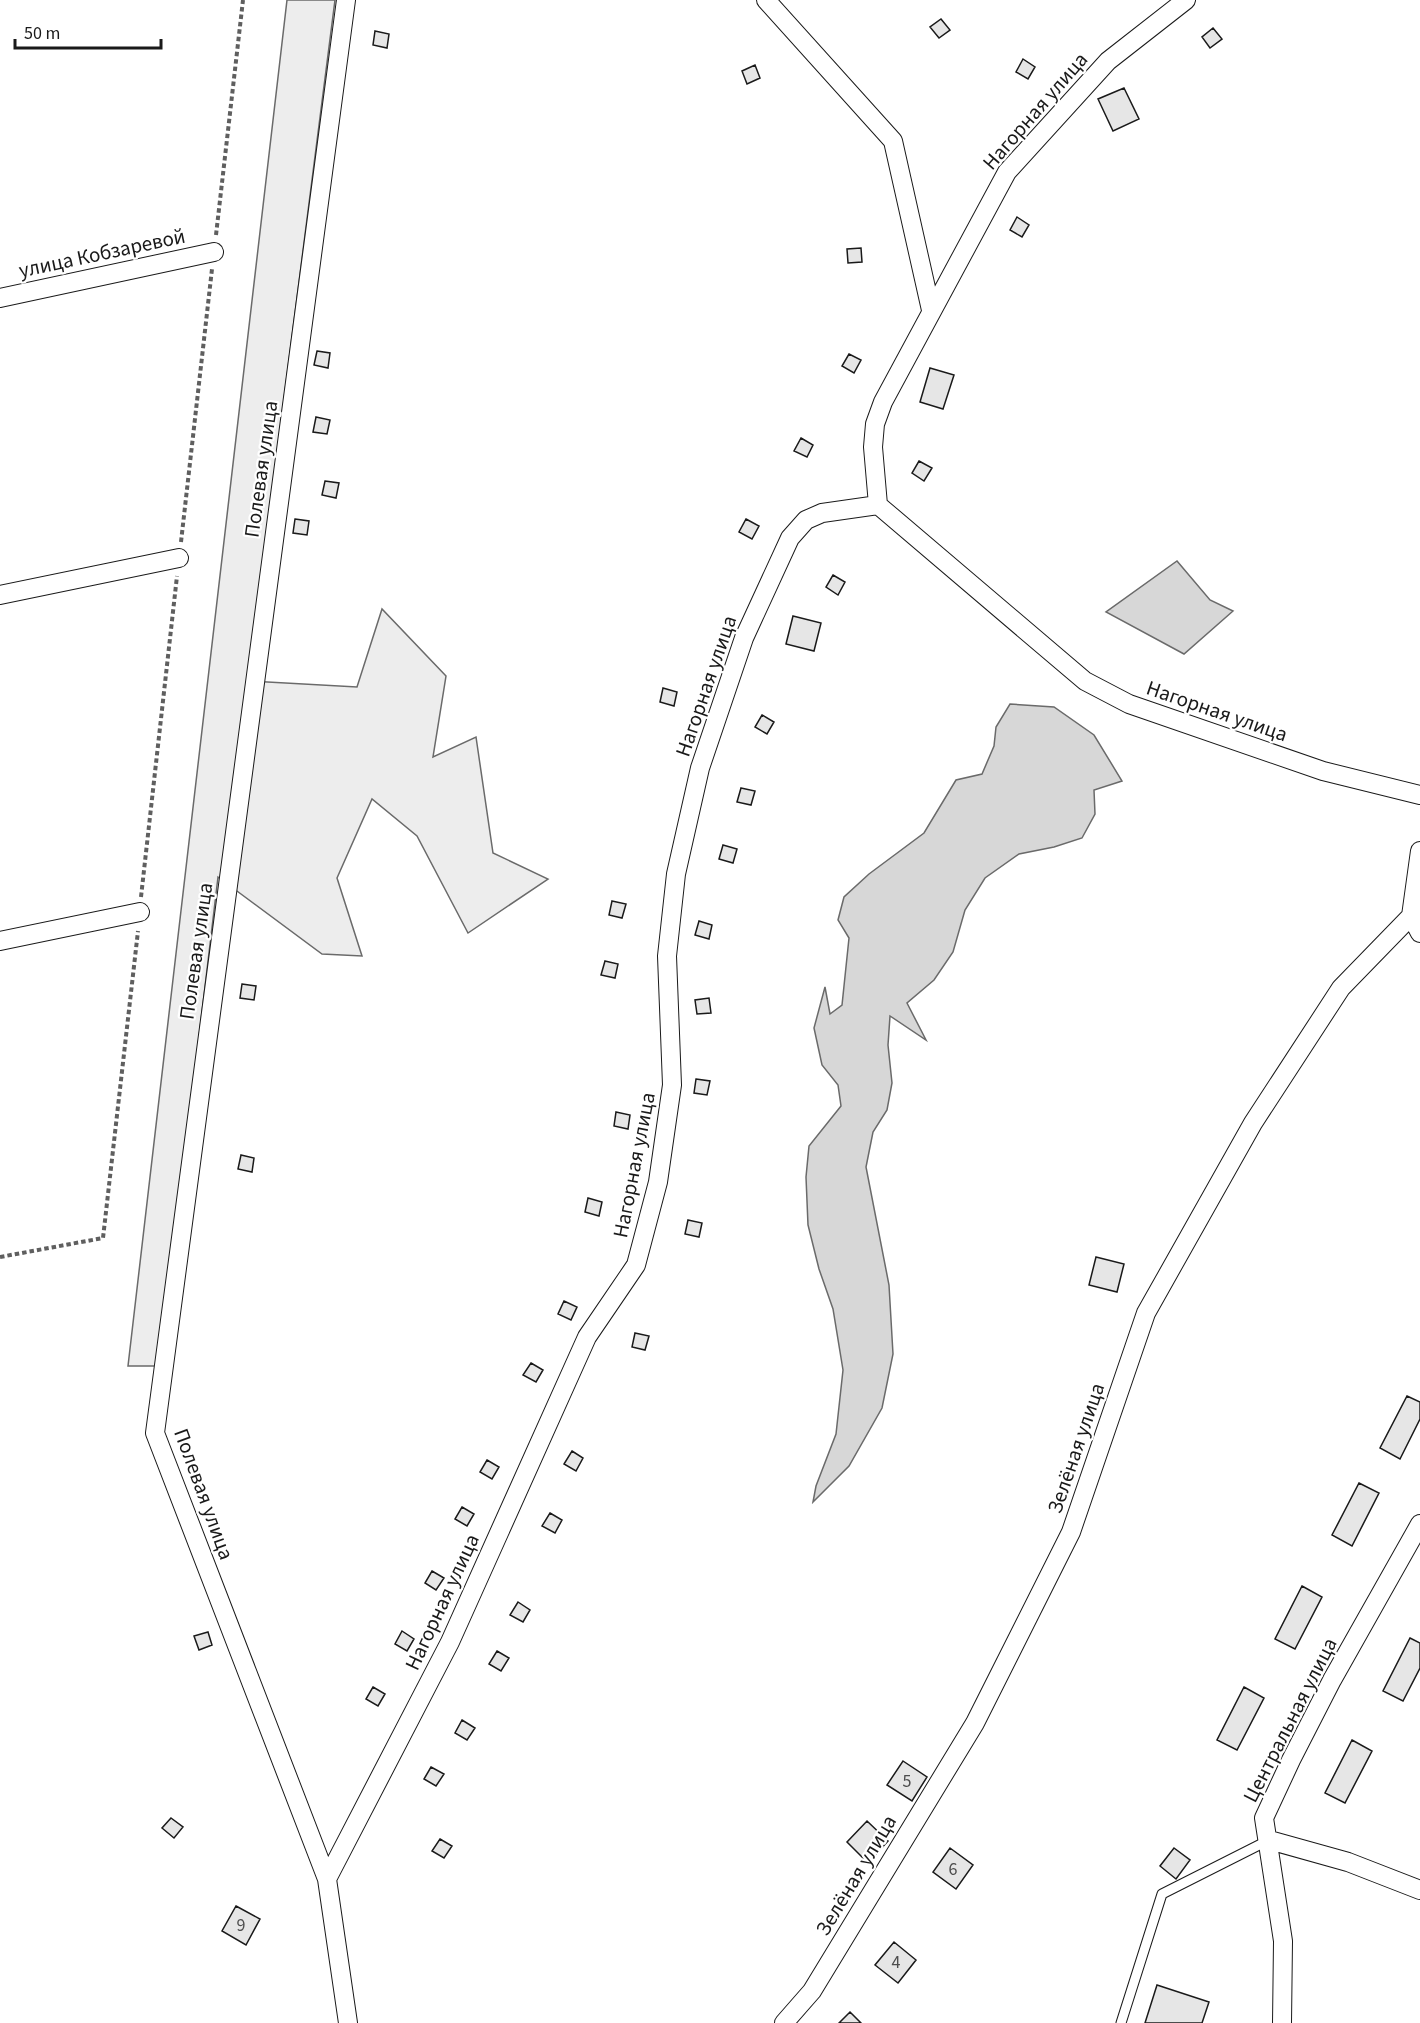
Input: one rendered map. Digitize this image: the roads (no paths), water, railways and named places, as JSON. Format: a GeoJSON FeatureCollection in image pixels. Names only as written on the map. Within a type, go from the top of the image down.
{"type":"FeatureCollection","features":[{"type":"Feature","properties":{"kind":"street","name":"Полевая улица"},"geometry":{"type":"LineString","coordinates":[[327,1879],[155,1433],[346,0]]}},
{"type":"Feature","properties":{"kind":"street"},"geometry":{"type":"LineString","coordinates":[[766,0],[893,141],[931,309]]}},
{"type":"Feature","properties":{"kind":"street","name":"Нагорная улица"},"geometry":{"type":"LineString","coordinates":[[1186,0],[1108,61],[1007,172],[931,309],[883,402],[875,424],[873,447],[878,505],[1085,681],[1129,704],[1323,771],[1420,795]]}},
{"type":"Feature","properties":{"kind":"street","name":"улица Кобзаревой"},"geometry":{"type":"LineString","coordinates":[[0,298],[214,252]]}},
{"type":"Feature","properties":{"kind":"street","name":"Нагорная улица"},"geometry":{"type":"LineString","coordinates":[[327,1879],[450,1642],[587,1337],[636,1265],[658,1182],[672,1085],[667,957],[676,874],[700,768],[744,638],[790,538],[806,520],[822,513],[878,505]]}},
{"type":"Feature","properties":{"kind":"street"},"geometry":{"type":"LineString","coordinates":[[0,595],[179,558]]}},
{"type":"Feature","properties":{"kind":"street"},"geometry":{"type":"LineString","coordinates":[[1420,851],[1411,916],[1420,933]]}},
{"type":"Feature","properties":{"kind":"street"},"geometry":{"type":"LineString","coordinates":[[0,941],[140,912]]}},
{"type":"Feature","properties":{"kind":"street","name":"Зелёная улица"},"geometry":{"type":"LineString","coordinates":[[784,2023],[818,1981],[975,1723],[1071,1532],[1146,1313],[1247,1133],[1341,988],[1411,916]]}},
{"type":"Feature","properties":{"kind":"street","name":"Центральная улица"},"geometry":{"type":"LineString","coordinates":[[1282,2023],[1282,1941],[1264,1818],[1290,1760],[1332,1680],[1420,1524]]}},
{"type":"Feature","properties":{"kind":"street"},"geometry":{"type":"LineString","coordinates":[[1269,1840],[1348,1862],[1420,1890]]}},
{"type":"Feature","properties":{"kind":"street"},"geometry":{"type":"LineString","coordinates":[[327,1879],[348,2023]]}},
{"type":"Feature","properties":{"kind":"lane"},"geometry":{"type":"LineString","coordinates":[[1121,2023],[1162,1894],[1269,1840]]}}]}
